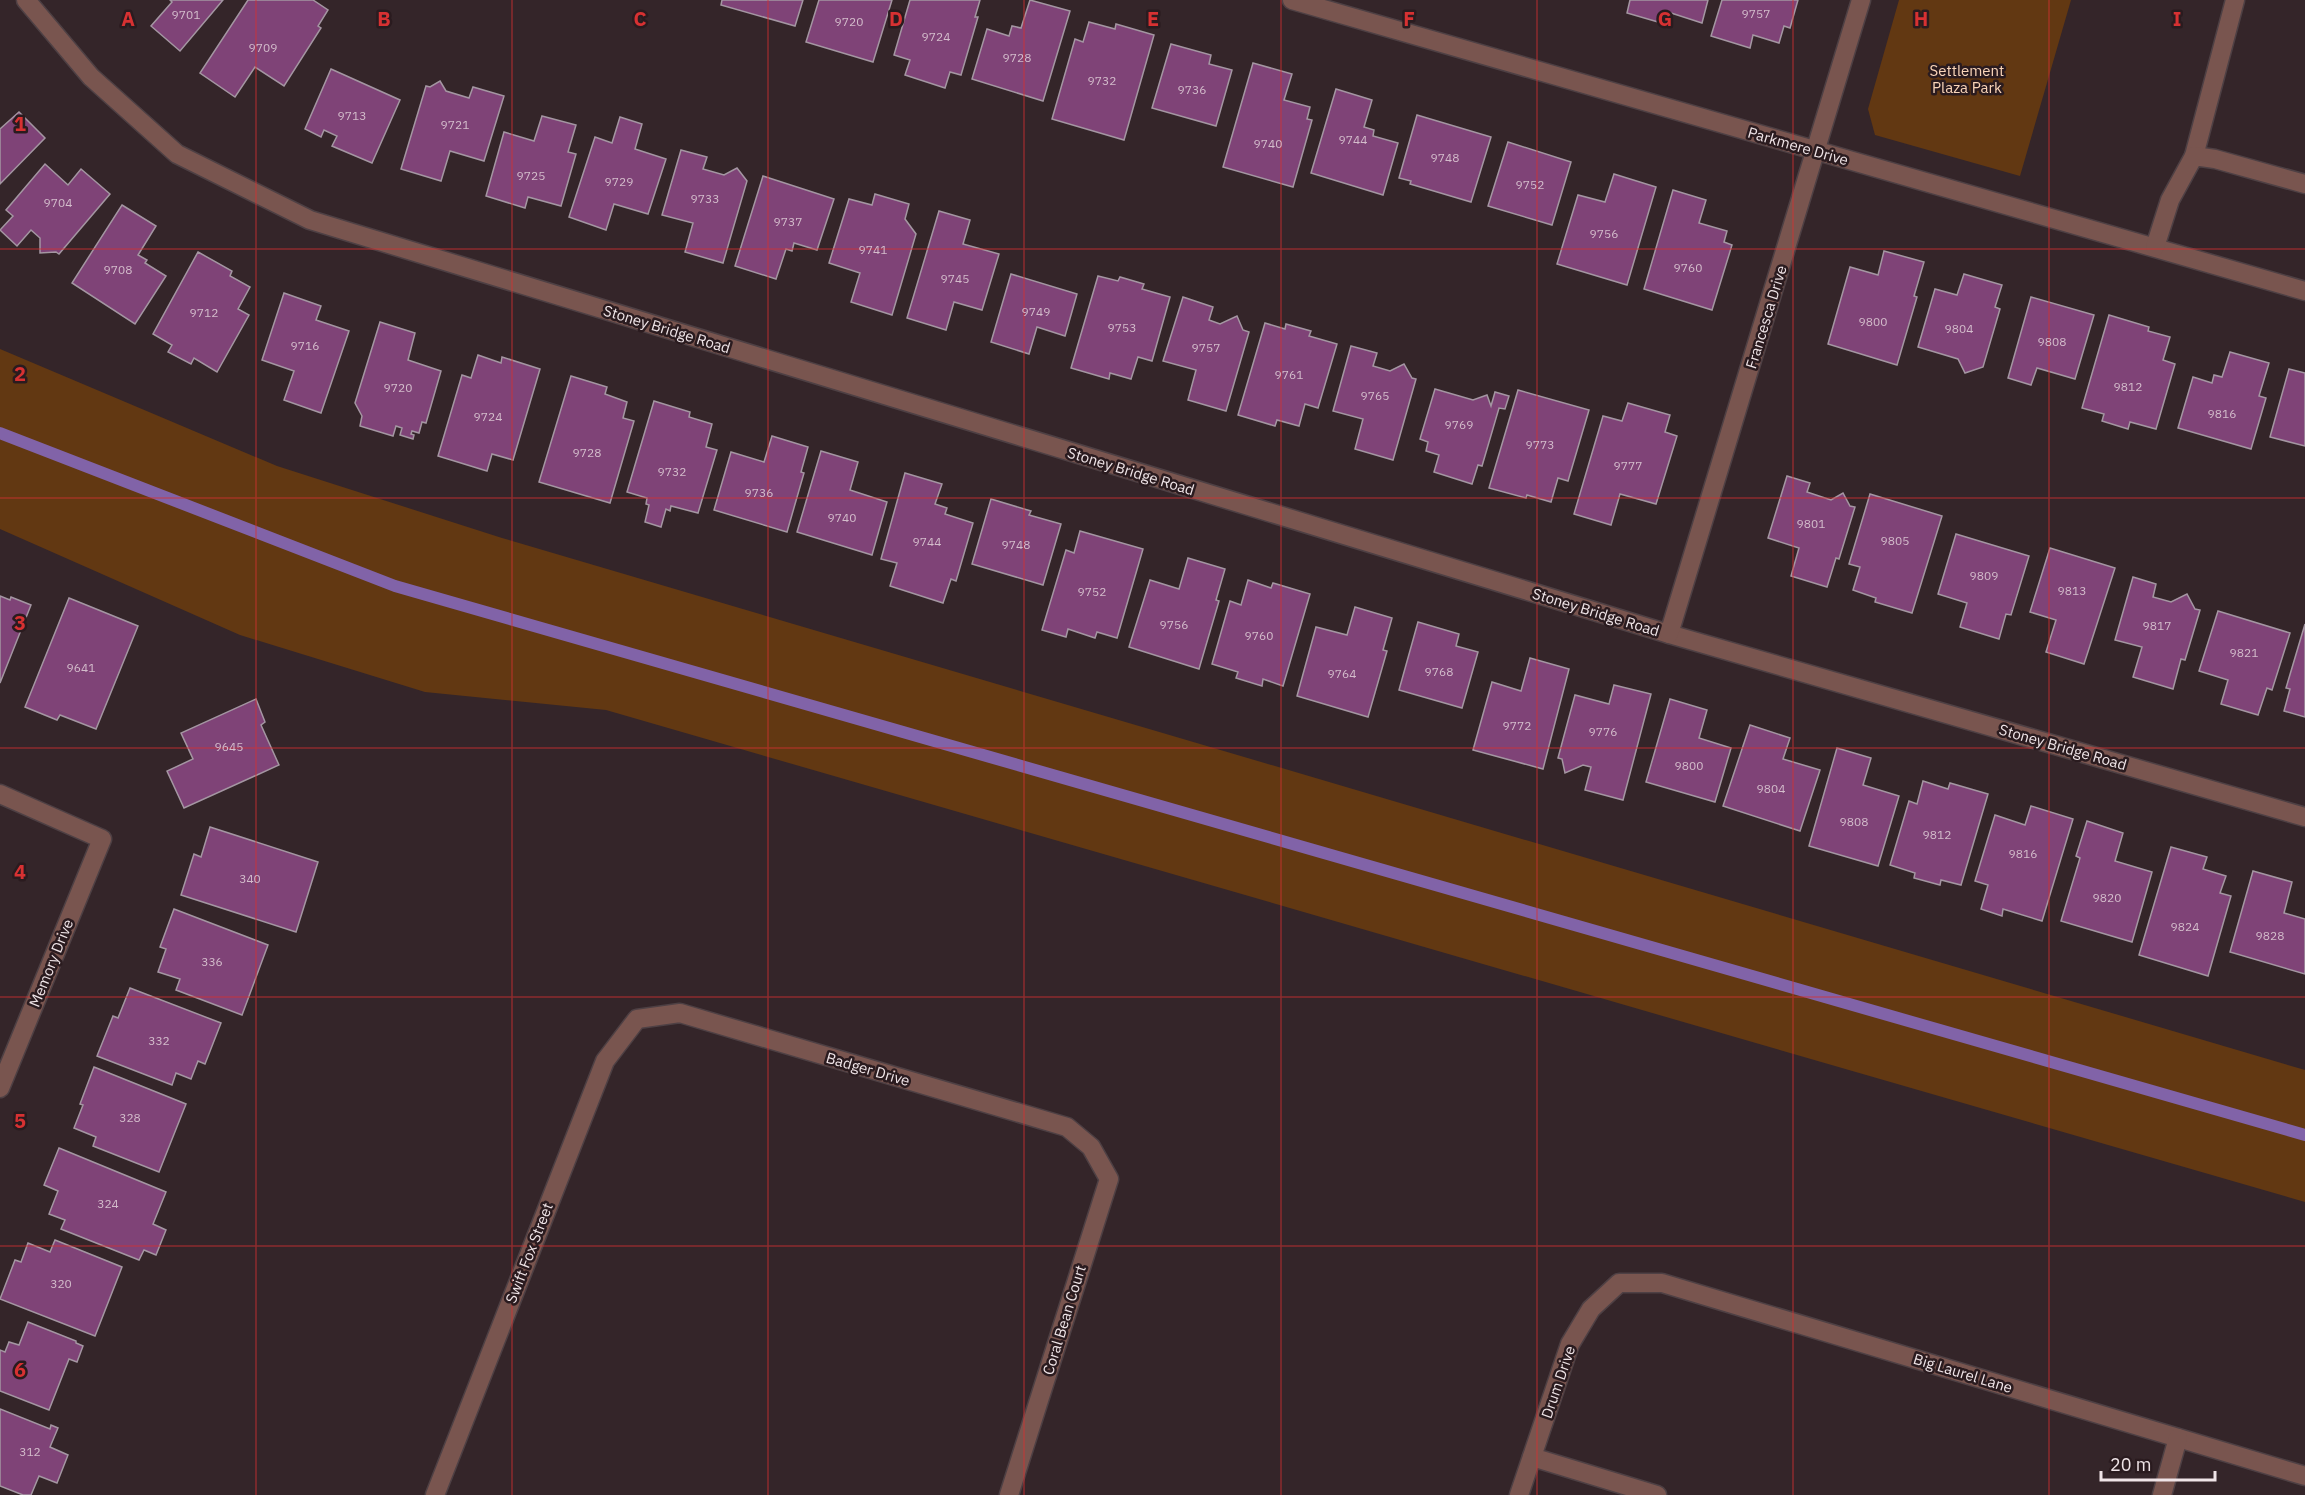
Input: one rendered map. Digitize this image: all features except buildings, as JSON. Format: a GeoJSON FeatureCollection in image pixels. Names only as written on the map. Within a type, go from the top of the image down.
{"type":"FeatureCollection","features":[{"type":"Feature","properties":{"kind":"street","name":"Stoney Bridge Road"},"geometry":{"type":"LineString","coordinates":[[26,0],[91,77],[177,154],[310,220],[1669,634],[2305,817]]}},
{"type":"Feature","properties":{"kind":"street","name":"Parkmere Drive"},"geometry":{"type":"LineString","coordinates":[[1292,0],[2305,291]]}},
{"type":"Feature","properties":{"kind":"street","name":"Francesca Drive"},"geometry":{"type":"LineString","coordinates":[[1669,634],[1861,0]]}},
{"type":"Feature","properties":{"kind":"street"},"geometry":{"type":"LineString","coordinates":[[2155,247],[2170,200],[2194,156],[2235,0]]}},
{"type":"Feature","properties":{"kind":"street"},"geometry":{"type":"LineString","coordinates":[[2194,156],[2215,159],[2305,184]]}},
{"type":"Feature","properties":{"kind":"street","name":"Memory Drive"},"geometry":{"type":"LineString","coordinates":[[0,794],[102,839],[0,1088]]}},
{"type":"Feature","properties":{"kind":"street","name":"Badger Drive"},"geometry":{"type":"LineString","coordinates":[[637,1019],[680,1013],[1067,1127],[1091,1147]]}},
{"type":"Feature","properties":{"kind":"street","name":"Swift Fox Street"},"geometry":{"type":"LineString","coordinates":[[435,1495],[605,1060],[637,1019]]}},
{"type":"Feature","properties":{"kind":"street","name":"Coral Bean Court"},"geometry":{"type":"LineString","coordinates":[[1009,1495],[1109,1179],[1091,1147]]}},
{"type":"Feature","properties":{"kind":"street","name":"Big Laurel Lane"},"geometry":{"type":"LineString","coordinates":[[1618,1283],[1662,1283],[2305,1476]]}},
{"type":"Feature","properties":{"kind":"street","name":"Drum Drive"},"geometry":{"type":"LineString","coordinates":[[1519,1495],[1570,1344],[1591,1309],[1618,1283]]}},
{"type":"Feature","properties":{"kind":"street"},"geometry":{"type":"LineString","coordinates":[[2162,1495],[2178,1438]]}},
{"type":"Feature","properties":{"kind":"street"},"geometry":{"type":"LineString","coordinates":[[1532,1457],[1657,1495]]}},
{"type":"Feature","properties":{"kind":"green space","name":"Settlement Plaza Park"},"geometry":{"type":"Polygon","coordinates":[[[1899,0],[2071,0],[2020,176],[1875,135],[1868,109],[1899,0]]]}},
{"type":"Feature","properties":{"kind":"green space"},"geometry":{"type":"Polygon","coordinates":[[[0,349],[277,466],[502,538],[2305,1070],[2305,1202],[606,710],[425,692],[240,635],[0,529],[0,349]]]}},
{"type":"Feature","properties":{"kind":"waterway"},"geometry":{"type":"LineString","coordinates":[[0,433],[395,586],[2305,1135]]}}]}
